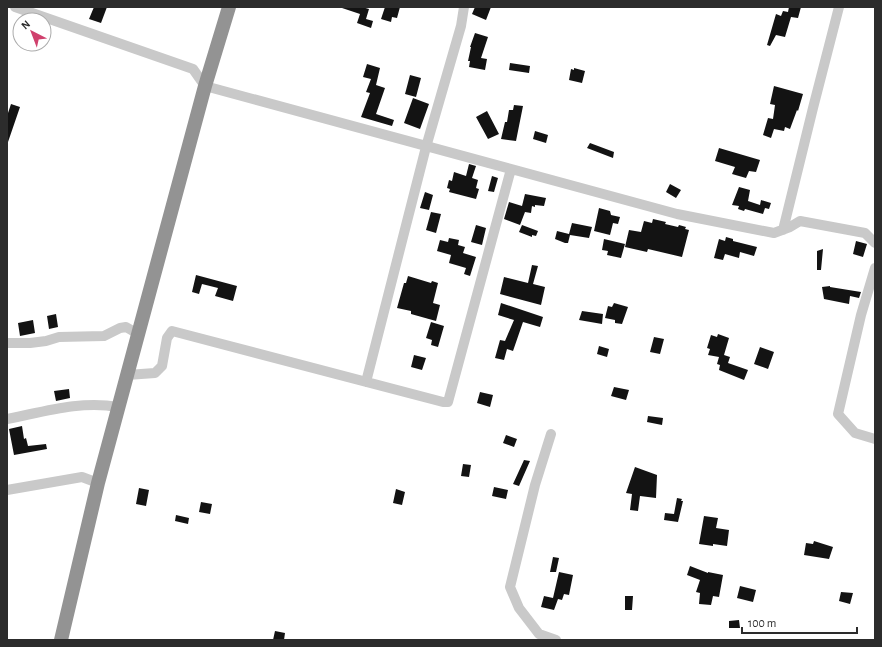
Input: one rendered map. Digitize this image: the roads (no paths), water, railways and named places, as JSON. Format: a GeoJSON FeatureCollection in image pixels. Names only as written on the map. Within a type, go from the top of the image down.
{"type":"FeatureCollection","features":[{"type":"Feature","properties":{"kind":"highway"},"geometry":{"type":"LineString","coordinates":[[62,640],[98,483],[126,375],[205,86],[229,7]]}},
{"type":"Feature","properties":{"kind":"street"},"geometry":{"type":"LineString","coordinates":[[15,7],[193,69],[205,86],[426,147],[677,214],[774,233],[790,228],[800,221],[865,233],[875,243]]}},
{"type":"Feature","properties":{"kind":"street"},"geometry":{"type":"LineString","coordinates":[[366,382],[426,147],[461,26],[464,7]]}},
{"type":"Feature","properties":{"kind":"street"},"geometry":{"type":"LineString","coordinates":[[783,230],[839,7]]}},
{"type":"Feature","properties":{"kind":"street"},"geometry":{"type":"LineString","coordinates":[[126,375],[155,373],[162,366],[167,338],[172,331],[443,402],[448,402],[511,169]]}},
{"type":"Feature","properties":{"kind":"street"},"geometry":{"type":"LineString","coordinates":[[875,268],[838,414],[855,433],[875,439]]}},
{"type":"Feature","properties":{"kind":"street"},"geometry":{"type":"LineString","coordinates":[[7,343],[30,343],[59,337],[104,336],[120,328],[126,327],[138,334]]}},
{"type":"Feature","properties":{"kind":"street"},"geometry":{"type":"LineString","coordinates":[[7,419],[64,407],[101,404],[118,407]]}},
{"type":"Feature","properties":{"kind":"street"},"geometry":{"type":"LineString","coordinates":[[551,434],[535,485],[510,587],[519,608],[539,634],[556,640]]}},
{"type":"Feature","properties":{"kind":"street"},"geometry":{"type":"LineString","coordinates":[[7,490],[82,477],[98,483]]}}]}
